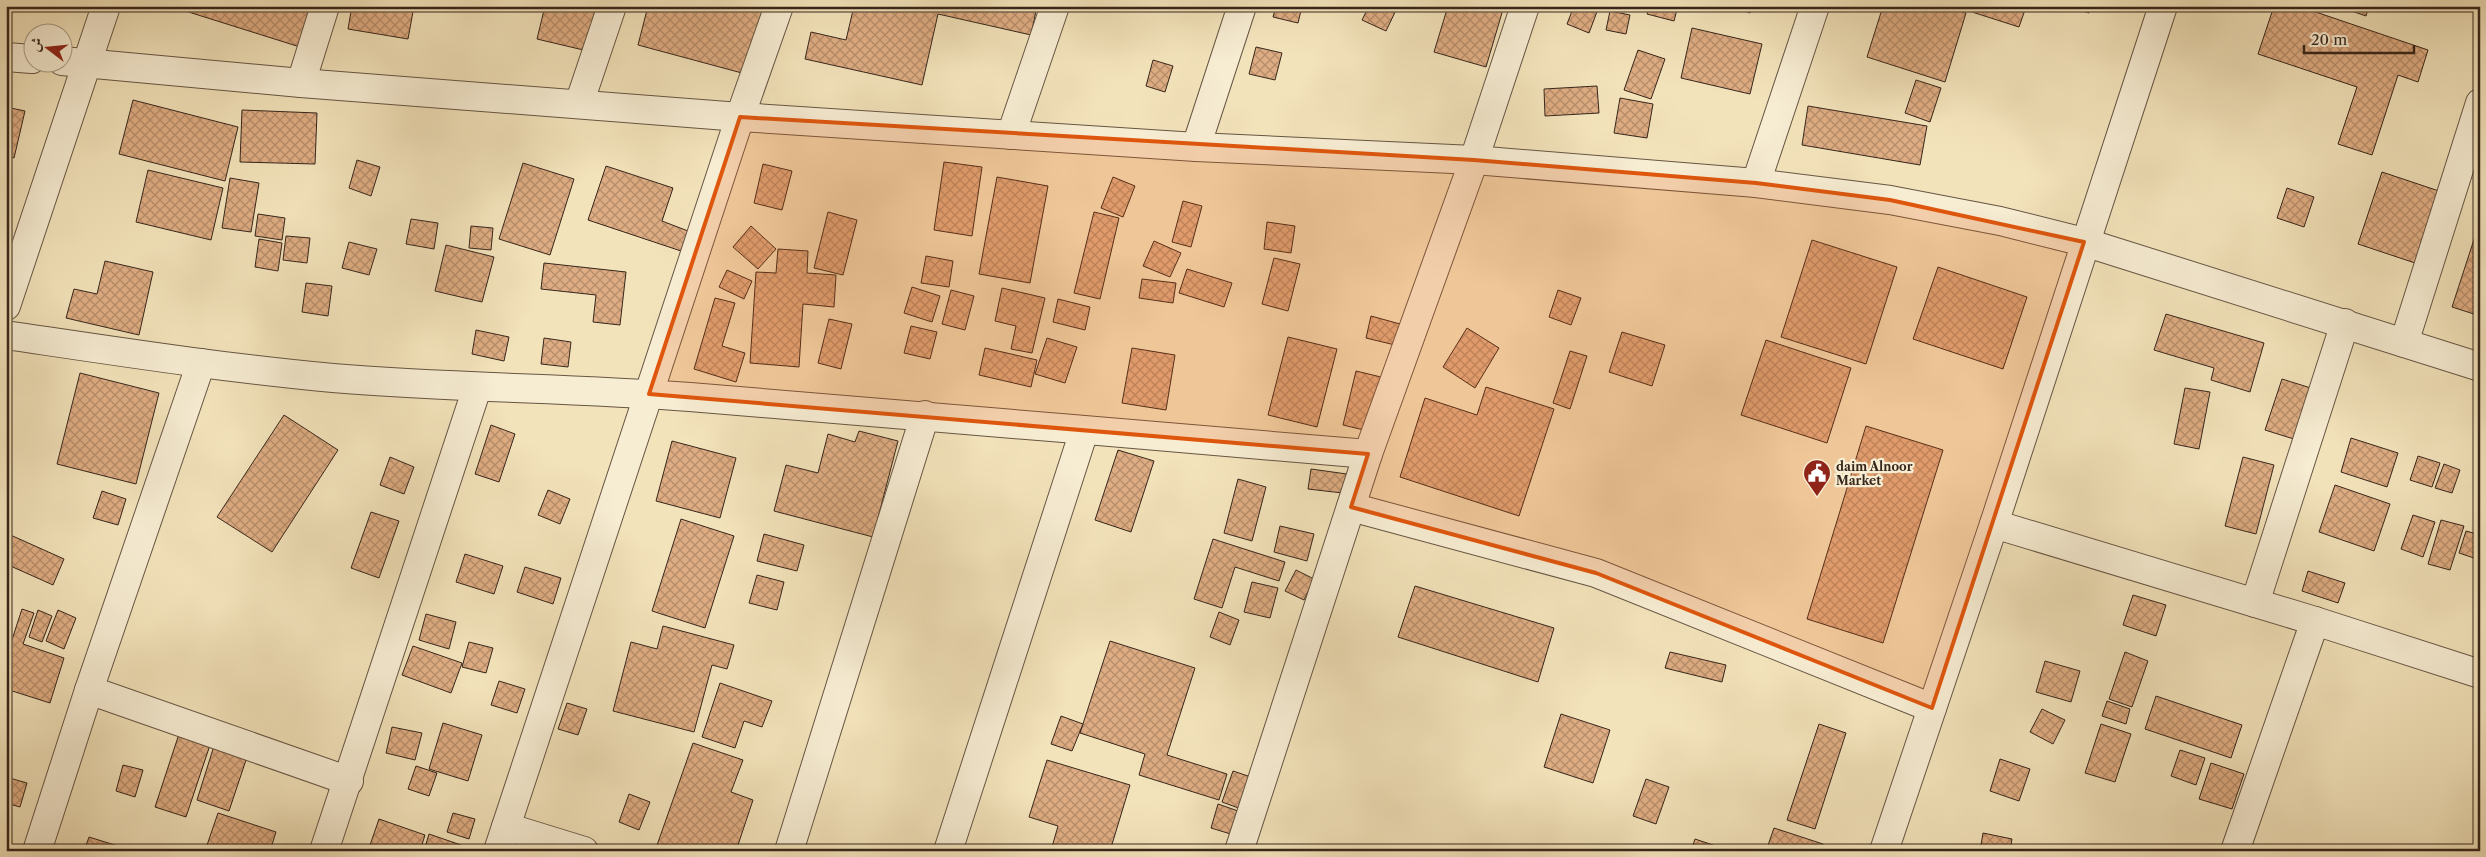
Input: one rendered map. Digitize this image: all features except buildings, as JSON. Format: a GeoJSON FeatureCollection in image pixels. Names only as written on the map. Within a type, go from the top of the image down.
{"type":"FeatureCollection","features":[{"type":"Feature","properties":{"kind":"street"},"geometry":{"type":"LineString","coordinates":[[6,306],[75,62],[106,6]]}},
{"type":"Feature","properties":{"kind":"street"},"geometry":{"type":"LineString","coordinates":[[301,83],[325,6]]}},
{"type":"Feature","properties":{"kind":"street"},"geometry":{"type":"LineString","coordinates":[[579,104],[612,6]]}},
{"type":"Feature","properties":{"kind":"street"},"geometry":{"type":"LineString","coordinates":[[584,851],[502,839],[740,117],[779,6]]}},
{"type":"Feature","properties":{"kind":"street"},"geometry":{"type":"LineString","coordinates":[[1011,136],[1055,6]]}},
{"type":"Feature","properties":{"kind":"street"},"geometry":{"type":"LineString","coordinates":[[1196,147],[1242,6]]}},
{"type":"Feature","properties":{"kind":"street"},"geometry":{"type":"LineString","coordinates":[[1239,851],[1368,454],[1474,160],[1525,6]]}},
{"type":"Feature","properties":{"kind":"street"},"geometry":{"type":"LineString","coordinates":[[1756,183],[1815,6]]}},
{"type":"Feature","properties":{"kind":"street"},"geometry":{"type":"LineString","coordinates":[[1884,851],[1994,524],[2084,242],[2163,6]]}},
{"type":"Feature","properties":{"kind":"street"},"geometry":{"type":"LineString","coordinates":[[6,57],[22,58]]}},
{"type":"Feature","properties":{"kind":"street"},"geometry":{"type":"LineString","coordinates":[[75,62],[301,83],[740,117],[1196,147],[1474,160],[1756,183],[1890,200],[2000,221],[2084,242],[2480,367]]}},
{"type":"Feature","properties":{"kind":"street"},"geometry":{"type":"LineString","coordinates":[[2404,343],[2480,103]]}},
{"type":"Feature","properties":{"kind":"street"},"geometry":{"type":"LineString","coordinates":[[2255,602],[2345,323]]}},
{"type":"Feature","properties":{"kind":"street"},"geometry":{"type":"LineString","coordinates":[[6,335],[201,363],[332,378],[477,388],[649,394],[925,415],[1084,431],[1368,454]]}},
{"type":"Feature","properties":{"kind":"street"},"geometry":{"type":"LineString","coordinates":[[37,851],[89,690],[201,363]]}},
{"type":"Feature","properties":{"kind":"street"},"geometry":{"type":"LineString","coordinates":[[324,851],[477,388]]}},
{"type":"Feature","properties":{"kind":"street"},"geometry":{"type":"LineString","coordinates":[[789,851],[925,415]]}},
{"type":"Feature","properties":{"kind":"street"},"geometry":{"type":"LineString","coordinates":[[948,851],[1084,431]]}},
{"type":"Feature","properties":{"kind":"street"},"geometry":{"type":"LineString","coordinates":[[1351,507],[1596,572],[1932,708]]}},
{"type":"Feature","properties":{"kind":"street"},"geometry":{"type":"LineString","coordinates":[[1994,524],[2255,602],[2480,674]]}},
{"type":"Feature","properties":{"kind":"street"},"geometry":{"type":"LineString","coordinates":[[2235,851],[2315,621]]}},
{"type":"Feature","properties":{"kind":"street"},"geometry":{"type":"LineString","coordinates":[[89,690],[348,781]]}},
{"type":"Feature","properties":{"kind":"highlighted area"},"geometry":{"type":"Polygon","coordinates":[[[740,117],[1474,160],[1756,183],[1890,200],[2084,242],[1932,708],[1596,573],[1351,507],[1368,454],[649,394],[740,117]]]}},
{"type":"Feature","properties":{"kind":"place","name":"daim Alnoor Market"},"geometry":{"type":"Point","coordinates":[1817,497]}}]}
